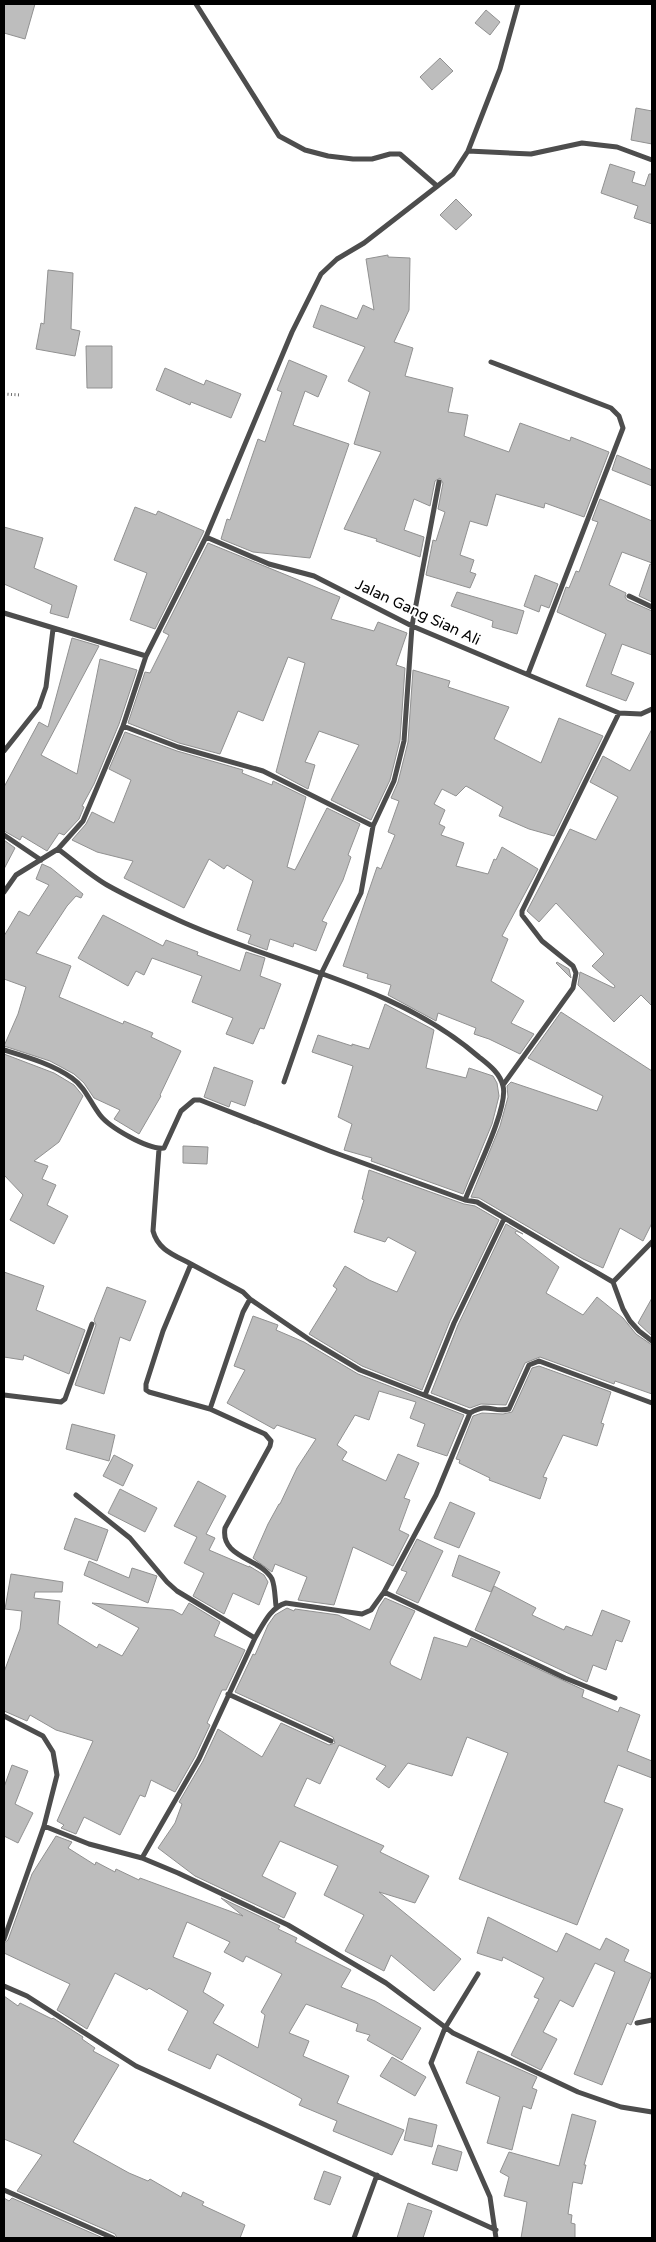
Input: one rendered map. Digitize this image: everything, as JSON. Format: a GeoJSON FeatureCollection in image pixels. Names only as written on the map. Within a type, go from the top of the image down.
{"type":"FeatureCollection","features":[{"type":"Feature","properties":{"kind":"street"},"geometry":{"type":"LineString","coordinates":[[196,4],[279,136],[305,150],[328,156],[372,159],[390,154],[400,154],[437,186]]}},
{"type":"Feature","properties":{"kind":"street"},"geometry":{"type":"LineString","coordinates":[[4,892],[16,876],[58,849],[83,821],[123,726],[146,656],[206,537],[292,332],[321,274],[337,259],[364,242],[453,174],[468,151],[500,69],[518,4]]}},
{"type":"Feature","properties":{"kind":"street"},"geometry":{"type":"LineString","coordinates":[[468,151],[531,154],[582,143],[617,147],[652,160]]}},
{"type":"Feature","properties":{"kind":"street"},"geometry":{"type":"LineString","coordinates":[[491,362],[611,408],[619,416],[623,428],[528,674]]}},
{"type":"Feature","properties":{"kind":"street"},"geometry":{"type":"LineString","coordinates":[[284,1082],[322,972],[361,893],[373,826],[394,781],[404,741],[412,626],[439,482]]}},
{"type":"Feature","properties":{"kind":"street","name":"Jalan Gang Sian Ali"},"geometry":{"type":"LineString","coordinates":[[206,537],[269,564],[314,576],[412,626],[619,713]]}},
{"type":"Feature","properties":{"kind":"street"},"geometry":{"type":"LineString","coordinates":[[629,596],[652,607]]}},
{"type":"Feature","properties":{"kind":"street"},"geometry":{"type":"LineString","coordinates":[[4,613],[146,656]]}},
{"type":"Feature","properties":{"kind":"street"},"geometry":{"type":"LineString","coordinates":[[4,751],[39,707],[46,687],[53,629]]}},
{"type":"Feature","properties":{"kind":"street"},"geometry":{"type":"LineString","coordinates":[[503,1085],[573,988],[576,973],[573,966],[542,941],[522,915],[522,911],[619,713],[641,714],[652,709]]}},
{"type":"Feature","properties":{"kind":"street"},"geometry":{"type":"LineString","coordinates":[[123,726],[178,747],[263,771],[373,826]]}},
{"type":"Feature","properties":{"kind":"street"},"geometry":{"type":"LineString","coordinates":[[4,835],[41,860]]}},
{"type":"Feature","properties":{"kind":"street"},"geometry":{"type":"LineString","coordinates":[[58,849],[106,884],[179,920],[247,949],[322,972],[374,994],[431,1021],[466,1045],[497,1073],[503,1085],[504,1096],[498,1118],[465,1200]]}},
{"type":"Feature","properties":{"kind":"street"},"geometry":{"type":"LineString","coordinates":[[4,1050],[48,1064],[72,1078],[83,1088],[107,1123],[153,1148],[164,1148],[181,1111],[194,1100],[465,1200],[476,1202],[613,1282],[623,1309],[630,1321],[652,1341]]}},
{"type":"Feature","properties":{"kind":"street"},"geometry":{"type":"LineString","coordinates":[[159,1149],[153,1232],[156,1241],[162,1249],[243,1292],[250,1299],[310,1340],[360,1370],[470,1413]]}},
{"type":"Feature","properties":{"kind":"street"},"geometry":{"type":"LineString","coordinates":[[425,1395],[454,1323],[504,1219]]}},
{"type":"Feature","properties":{"kind":"street"},"geometry":{"type":"LineString","coordinates":[[613,1282],[652,1242]]}},
{"type":"Feature","properties":{"kind":"street"},"geometry":{"type":"LineString","coordinates":[[191,1264],[163,1331],[145,1387],[149,1392],[210,1409],[265,1434],[271,1440],[270,1446],[225,1528],[223,1536],[232,1550],[265,1571],[272,1580],[276,1606]]}},
{"type":"Feature","properties":{"kind":"street"},"geometry":{"type":"LineString","coordinates":[[210,1409],[243,1312],[250,1299]]}},
{"type":"Feature","properties":{"kind":"street"},"geometry":{"type":"LineString","coordinates":[[4,1395],[60,1402],[65,1399],[92,1324]]}},
{"type":"Feature","properties":{"kind":"street"},"geometry":{"type":"LineString","coordinates":[[142,1858],[188,1781],[255,1638],[276,1606],[286,1603],[362,1614],[371,1610],[384,1592],[436,1495],[470,1413],[482,1407],[503,1411],[509,1409],[530,1365],[539,1361],[652,1403]]}},
{"type":"Feature","properties":{"kind":"street"},"geometry":{"type":"LineString","coordinates":[[76,1495],[130,1538],[167,1582],[177,1591],[255,1638]]}},
{"type":"Feature","properties":{"kind":"street"},"geometry":{"type":"LineString","coordinates":[[384,1592],[565,1678],[616,1698]]}},
{"type":"Feature","properties":{"kind":"street"},"geometry":{"type":"LineString","coordinates":[[228,1694],[331,1741]]}},
{"type":"Feature","properties":{"kind":"street"},"geometry":{"type":"LineString","coordinates":[[4,1716],[43,1736],[53,1752],[57,1775],[44,1826],[4,1939]]}},
{"type":"Feature","properties":{"kind":"street"},"geometry":{"type":"LineString","coordinates":[[44,1826],[89,1844],[142,1858],[288,1925],[386,1983],[445,2028],[578,2092],[621,2107],[652,2112]]}},
{"type":"Feature","properties":{"kind":"street"},"geometry":{"type":"LineString","coordinates":[[478,1974],[445,2028],[431,2062],[490,2197],[496,2238]]}},
{"type":"Feature","properties":{"kind":"street"},"geometry":{"type":"LineString","coordinates":[[4,1986],[27,1996],[136,2066],[496,2230]]}},
{"type":"Feature","properties":{"kind":"street"},"geometry":{"type":"LineString","coordinates":[[638,2023],[652,2020]]}},
{"type":"Feature","properties":{"kind":"street"},"geometry":{"type":"LineString","coordinates":[[354,2238],[377,2175]]}},
{"type":"Feature","properties":{"kind":"street"},"geometry":{"type":"LineString","coordinates":[[4,2190],[113,2238]]}},
{"type":"Feature","properties":{"kind":"path"},"geometry":{"type":"LineString","coordinates":[[4,394],[21,394]]}},
{"type":"Feature","properties":{"kind":"building"},"geometry":{"type":"Polygon","coordinates":[[[4,4],[35,4],[25,39],[4,33],[4,4]]]}},
{"type":"Feature","properties":{"kind":"building"},"geometry":{"type":"Polygon","coordinates":[[[486,10],[500,22],[490,35],[475,23],[486,10]]]}},
{"type":"Feature","properties":{"kind":"building"},"geometry":{"type":"Polygon","coordinates":[[[440,58],[453,71],[432,90],[420,77],[440,58]]]}},
{"type":"Feature","properties":{"kind":"building"},"geometry":{"type":"Polygon","coordinates":[[[636,108],[652,111],[652,144],[631,140],[636,108]]]}},
{"type":"Feature","properties":{"kind":"building"},"geometry":{"type":"Polygon","coordinates":[[[610,164],[635,172],[632,182],[645,186],[649,174],[652,174],[652,224],[634,218],[638,206],[601,193],[610,164]]]}},
{"type":"Feature","properties":{"kind":"building"},"geometry":{"type":"Polygon","coordinates":[[[456,199],[472,215],[456,230],[440,215],[456,199]]]}},
{"type":"Feature","properties":{"kind":"building"},"geometry":{"type":"Polygon","coordinates":[[[388,255],[388,257],[410,258],[409,310],[394,342],[413,348],[405,376],[453,388],[448,412],[468,415],[464,436],[509,452],[520,423],[570,441],[571,437],[609,452],[584,517],[545,503],[544,508],[496,494],[487,526],[470,521],[460,555],[474,560],[470,572],[476,574],[470,588],[426,575],[433,540],[436,541],[445,512],[438,509],[443,483],[440,478],[435,481],[430,506],[414,499],[404,530],[424,537],[420,557],[376,541],[377,539],[344,529],[381,452],[354,444],[370,392],[348,381],[365,347],[313,327],[321,305],[357,319],[363,305],[374,310],[366,259],[388,255]]]}},
{"type":"Feature","properties":{"kind":"building"},"geometry":{"type":"Polygon","coordinates":[[[48,270],[73,273],[71,329],[80,331],[75,356],[36,349],[41,323],[44,324],[48,270]]]}},
{"type":"Feature","properties":{"kind":"building"},"geometry":{"type":"Polygon","coordinates":[[[86,346],[112,346],[112,388],[87,388],[86,346]]]}},
{"type":"Feature","properties":{"kind":"building"},"geometry":{"type":"Polygon","coordinates":[[[289,360],[327,376],[318,397],[305,391],[293,425],[349,444],[310,558],[253,552],[221,539],[227,519],[230,520],[258,439],[265,442],[282,392],[277,390],[289,360]]]}},
{"type":"Feature","properties":{"kind":"building"},"geometry":{"type":"Polygon","coordinates":[[[165,368],[204,385],[206,380],[241,394],[231,418],[191,402],[190,405],[156,390],[165,368]]]}},
{"type":"Feature","properties":{"kind":"building"},"geometry":{"type":"Polygon","coordinates":[[[617,455],[652,470],[652,486],[612,470],[617,455]]]}},
{"type":"Feature","properties":{"kind":"building"},"geometry":{"type":"Polygon","coordinates":[[[600,499],[652,521],[652,563],[622,552],[609,585],[626,593],[625,597],[627,600],[652,611],[652,655],[622,644],[611,674],[634,683],[626,701],[586,686],[606,634],[557,612],[566,587],[569,588],[576,571],[579,572],[598,522],[592,520],[600,499]]]}},
{"type":"Feature","properties":{"kind":"building"},"geometry":{"type":"Polygon","coordinates":[[[135,507],[156,515],[158,511],[204,531],[155,629],[130,620],[147,573],[114,560],[135,507]]]}},
{"type":"Feature","properties":{"kind":"building"},"geometry":{"type":"Polygon","coordinates":[[[4,527],[43,538],[34,568],[77,586],[68,618],[50,613],[52,605],[4,584],[4,527]]]}},
{"type":"Feature","properties":{"kind":"building"},"geometry":{"type":"Polygon","coordinates":[[[208,543],[340,597],[331,619],[374,631],[378,622],[407,633],[396,665],[405,668],[400,740],[390,780],[371,820],[331,800],[359,745],[319,731],[305,762],[315,765],[308,789],[276,772],[305,663],[288,657],[263,721],[238,711],[220,754],[179,743],[128,723],[145,672],[150,673],[169,635],[163,632],[208,543]]]}},
{"type":"Feature","properties":{"kind":"building"},"geometry":{"type":"Polygon","coordinates":[[[650,564],[652,564],[652,602],[639,596],[650,564]]]}},
{"type":"Feature","properties":{"kind":"building"},"geometry":{"type":"Polygon","coordinates":[[[535,575],[558,584],[549,608],[541,605],[539,612],[524,606],[535,575]]]}},
{"type":"Feature","properties":{"kind":"building"},"geometry":{"type":"Polygon","coordinates":[[[457,592],[524,611],[517,634],[492,627],[493,621],[451,606],[457,592]]]}},
{"type":"Feature","properties":{"kind":"building"},"geometry":{"type":"Polygon","coordinates":[[[72,638],[99,646],[41,755],[77,774],[100,659],[137,670],[119,724],[94,784],[82,806],[84,807],[79,819],[64,835],[59,833],[47,851],[22,836],[20,840],[4,831],[4,787],[39,722],[48,727],[72,638]]]}},
{"type":"Feature","properties":{"kind":"building"},"geometry":{"type":"Polygon","coordinates":[[[413,670],[450,681],[448,687],[509,707],[494,739],[541,763],[559,718],[603,736],[554,836],[529,829],[499,816],[503,807],[466,786],[456,796],[442,789],[434,804],[445,810],[439,824],[445,827],[441,835],[464,843],[456,866],[488,874],[494,859],[496,860],[502,847],[538,869],[502,936],[508,939],[491,981],[524,1001],[511,1023],[534,1034],[520,1054],[474,1034],[476,1028],[438,1013],[436,1021],[388,995],[391,985],[367,978],[368,974],[343,966],[377,867],[381,869],[395,835],[388,832],[399,801],[391,798],[398,782],[408,742],[413,670]]]}},
{"type":"Feature","properties":{"kind":"building"},"geometry":{"type":"Polygon","coordinates":[[[652,729],[652,1006],[641,995],[614,1022],[578,985],[580,972],[614,988],[615,986],[592,966],[604,954],[556,903],[539,922],[527,911],[570,829],[596,840],[618,797],[590,782],[603,756],[630,771],[652,729]]]}},
{"type":"Feature","properties":{"kind":"building"},"geometry":{"type":"Polygon","coordinates":[[[125,732],[177,751],[243,770],[242,773],[272,785],[273,781],[306,797],[287,867],[295,870],[327,808],[360,824],[348,855],[351,857],[343,880],[322,921],[327,923],[316,951],[294,943],[293,947],[270,939],[267,950],[248,943],[251,935],[237,930],[253,881],[227,865],[224,869],[209,859],[184,908],[124,878],[133,861],[97,852],[72,840],[86,824],[92,812],[114,823],[131,780],[109,769],[125,732]]]}},
{"type":"Feature","properties":{"kind":"building"},"geometry":{"type":"Polygon","coordinates":[[[4,840],[15,848],[4,869],[4,840]]]}},
{"type":"Feature","properties":{"kind":"building"},"geometry":{"type":"Polygon","coordinates":[[[42,864],[51,868],[83,894],[81,898],[76,896],[67,906],[36,953],[71,966],[59,997],[123,1024],[124,1021],[153,1033],[151,1037],[181,1051],[161,1096],[139,1134],[114,1119],[120,1110],[94,1098],[84,1083],[74,1074],[50,1061],[4,1046],[18,1014],[26,987],[4,979],[4,936],[19,911],[29,916],[49,885],[36,879],[42,864]]]}},
{"type":"Feature","properties":{"kind":"building"},"geometry":{"type":"Polygon","coordinates":[[[103,915],[163,946],[166,940],[198,952],[197,955],[240,971],[246,952],[265,958],[260,976],[281,984],[264,1029],[260,1028],[253,1044],[226,1034],[233,1018],[192,1002],[202,976],[152,958],[144,975],[136,971],[128,986],[78,958],[103,915]]]}},
{"type":"Feature","properties":{"kind":"building"},"geometry":{"type":"Polygon","coordinates":[[[556,963],[569,969],[571,978],[556,963]]]}},
{"type":"Feature","properties":{"kind":"building"},"geometry":{"type":"Polygon","coordinates":[[[385,1004],[434,1030],[426,1068],[466,1078],[469,1068],[493,1076],[497,1083],[499,1096],[492,1124],[463,1194],[371,1161],[372,1158],[344,1150],[352,1124],[338,1117],[353,1066],[312,1052],[318,1035],[352,1046],[352,1044],[369,1049],[385,1004]]]}},
{"type":"Feature","properties":{"kind":"building"},"geometry":{"type":"Polygon","coordinates":[[[561,1012],[652,1071],[652,1223],[643,1241],[620,1228],[603,1268],[583,1259],[479,1198],[471,1197],[500,1126],[508,1097],[507,1086],[511,1082],[597,1111],[603,1096],[528,1058],[561,1012]]]}},
{"type":"Feature","properties":{"kind":"building"},"geometry":{"type":"Polygon","coordinates":[[[4,1054],[54,1073],[74,1085],[83,1096],[59,1142],[34,1161],[48,1166],[42,1179],[56,1185],[47,1205],[68,1216],[54,1244],[10,1220],[23,1195],[4,1175],[4,1054]]]}},
{"type":"Feature","properties":{"kind":"building"},"geometry":{"type":"Polygon","coordinates":[[[214,1067],[253,1081],[245,1106],[231,1101],[229,1107],[204,1097],[214,1067]]]}},
{"type":"Feature","properties":{"kind":"building"},"geometry":{"type":"Polygon","coordinates":[[[183,1146],[208,1147],[207,1164],[183,1163],[183,1146]]]}},
{"type":"Feature","properties":{"kind":"building"},"geometry":{"type":"Polygon","coordinates":[[[369,1170],[464,1204],[475,1206],[499,1220],[450,1321],[422,1390],[362,1366],[309,1334],[337,1289],[333,1286],[345,1266],[369,1280],[397,1292],[416,1252],[388,1237],[385,1242],[354,1232],[364,1200],[362,1199],[369,1170]]]}},
{"type":"Feature","properties":{"kind":"building"},"geometry":{"type":"Polygon","coordinates":[[[506,1224],[523,1234],[516,1231],[515,1233],[559,1267],[546,1293],[583,1315],[597,1297],[623,1318],[636,1334],[652,1345],[652,1394],[615,1381],[614,1384],[540,1357],[525,1363],[506,1405],[481,1404],[470,1408],[431,1393],[458,1325],[506,1224]]]}},
{"type":"Feature","properties":{"kind":"building"},"geometry":{"type":"Polygon","coordinates":[[[4,1272],[44,1286],[36,1310],[85,1330],[69,1374],[24,1355],[23,1360],[4,1357],[4,1272]]]}},
{"type":"Feature","properties":{"kind":"building"},"geometry":{"type":"Polygon","coordinates":[[[107,1287],[146,1301],[130,1341],[120,1337],[104,1394],[75,1385],[96,1325],[94,1320],[107,1287]]]}},
{"type":"Feature","properties":{"kind":"building"},"geometry":{"type":"Polygon","coordinates":[[[652,1298],[652,1336],[638,1323],[652,1298]]]}},
{"type":"Feature","properties":{"kind":"building"},"geometry":{"type":"Polygon","coordinates":[[[253,1316],[278,1325],[276,1330],[304,1342],[358,1374],[464,1415],[447,1456],[417,1446],[425,1424],[410,1418],[416,1402],[379,1391],[369,1420],[355,1415],[337,1445],[347,1452],[342,1460],[386,1481],[398,1454],[419,1463],[404,1498],[410,1500],[399,1530],[409,1535],[393,1566],[353,1547],[334,1605],[298,1600],[307,1577],[275,1564],[272,1572],[253,1558],[297,1468],[316,1439],[277,1425],[274,1429],[227,1403],[245,1370],[234,1366],[253,1316]]]}},
{"type":"Feature","properties":{"kind":"building"},"geometry":{"type":"Polygon","coordinates":[[[539,1366],[611,1392],[601,1423],[604,1424],[597,1446],[563,1435],[543,1477],[547,1478],[540,1499],[489,1480],[490,1478],[459,1463],[460,1460],[456,1459],[473,1416],[482,1413],[503,1414],[512,1412],[532,1368],[539,1366]]]}},
{"type":"Feature","properties":{"kind":"building"},"geometry":{"type":"Polygon","coordinates":[[[72,1424],[115,1435],[109,1461],[66,1449],[72,1424]]]}},
{"type":"Feature","properties":{"kind":"building"},"geometry":{"type":"Polygon","coordinates":[[[114,1455],[133,1465],[123,1486],[103,1476],[114,1455]]]}},
{"type":"Feature","properties":{"kind":"building"},"geometry":{"type":"Polygon","coordinates":[[[198,1481],[226,1496],[206,1534],[215,1538],[209,1550],[249,1566],[264,1575],[268,1582],[259,1605],[233,1593],[224,1614],[193,1596],[204,1573],[184,1563],[197,1537],[174,1526],[198,1481]]]}},
{"type":"Feature","properties":{"kind":"building"},"geometry":{"type":"Polygon","coordinates":[[[120,1489],[157,1508],[145,1532],[108,1513],[120,1489]]]}},
{"type":"Feature","properties":{"kind":"building"},"geometry":{"type":"Polygon","coordinates":[[[450,1502],[475,1513],[459,1548],[434,1538],[450,1502]]]}},
{"type":"Feature","properties":{"kind":"building"},"geometry":{"type":"Polygon","coordinates":[[[75,1518],[108,1530],[97,1561],[64,1549],[75,1518]]]}},
{"type":"Feature","properties":{"kind":"building"},"geometry":{"type":"Polygon","coordinates":[[[417,1539],[443,1551],[418,1603],[396,1593],[407,1572],[401,1570],[417,1539]]]}},
{"type":"Feature","properties":{"kind":"building"},"geometry":{"type":"Polygon","coordinates":[[[459,1555],[500,1572],[491,1592],[452,1576],[459,1555]]]}},
{"type":"Feature","properties":{"kind":"building"},"geometry":{"type":"Polygon","coordinates":[[[89,1561],[129,1578],[132,1568],[157,1576],[148,1603],[84,1575],[89,1561]]]}},
{"type":"Feature","properties":{"kind":"building"},"geometry":{"type":"Polygon","coordinates":[[[11,1574],[63,1582],[62,1592],[35,1592],[34,1598],[60,1601],[58,1624],[97,1648],[99,1644],[122,1656],[139,1628],[92,1603],[173,1610],[182,1615],[189,1603],[220,1622],[214,1636],[245,1650],[226,1690],[222,1690],[207,1723],[210,1725],[195,1757],[175,1792],[151,1780],[145,1797],[140,1795],[120,1835],[84,1817],[76,1834],[61,1828],[64,1825],[57,1821],[93,1741],[56,1730],[30,1715],[27,1721],[4,1711],[4,1672],[20,1629],[22,1611],[5,1609],[11,1574]]]}},
{"type":"Feature","properties":{"kind":"building"},"geometry":{"type":"Polygon","coordinates":[[[494,1586],[536,1608],[532,1615],[564,1630],[566,1626],[592,1636],[602,1610],[630,1621],[622,1642],[616,1640],[606,1670],[593,1665],[587,1682],[475,1630],[494,1586]]]}},
{"type":"Feature","properties":{"kind":"building"},"geometry":{"type":"Polygon","coordinates":[[[385,1598],[415,1611],[390,1662],[391,1665],[421,1680],[434,1637],[467,1647],[471,1638],[584,1690],[582,1697],[618,1712],[620,1707],[640,1715],[627,1751],[652,1761],[652,1778],[618,1765],[604,1802],[623,1809],[577,1925],[459,1879],[508,1753],[467,1737],[452,1776],[408,1763],[389,1788],[376,1779],[386,1766],[339,1745],[320,1784],[307,1778],[294,1806],[384,1846],[380,1852],[429,1876],[415,1903],[379,1892],[461,1959],[434,1991],[391,1955],[384,1971],[345,1951],[364,1915],[324,1895],[338,1866],[280,1841],[262,1876],[296,1893],[284,1918],[195,1876],[158,1848],[175,1823],[182,1804],[179,1802],[203,1761],[218,1729],[262,1757],[281,1723],[329,1745],[335,1743],[333,1737],[235,1692],[253,1654],[255,1655],[268,1625],[275,1615],[287,1608],[294,1611],[295,1609],[338,1615],[370,1630],[379,1607],[385,1598]]]}},
{"type":"Feature","properties":{"kind":"building"},"geometry":{"type":"Polygon","coordinates":[[[12,1765],[28,1771],[15,1804],[33,1813],[18,1843],[4,1836],[4,1787],[12,1765]]]}},
{"type":"Feature","properties":{"kind":"building"},"geometry":{"type":"Polygon","coordinates":[[[56,1836],[72,1842],[68,1848],[95,1865],[96,1862],[115,1872],[116,1869],[139,1880],[140,1878],[243,1916],[221,1898],[280,1926],[278,1929],[297,1938],[295,1942],[351,1970],[341,1987],[375,2001],[421,2028],[402,2060],[367,2040],[370,2035],[356,2031],[358,2024],[306,2004],[289,2033],[309,2041],[303,2056],[349,2076],[337,2103],[404,2130],[392,2155],[333,2131],[337,2121],[299,2105],[302,2099],[217,2054],[210,2069],[168,2050],[188,2011],[149,1988],[147,1990],[115,1973],[87,2029],[57,2010],[70,1984],[4,1953],[4,1943],[8,1940],[32,1874],[56,1836]],[[187,1922],[173,1957],[211,1973],[203,1992],[224,2005],[213,2023],[258,2048],[265,2015],[261,2012],[282,1974],[246,1956],[243,1962],[224,1952],[230,1942],[187,1922]]]}},
{"type":"Feature","properties":{"kind":"building"},"geometry":{"type":"Polygon","coordinates":[[[488,1917],[557,1952],[566,1933],[600,1950],[606,1938],[629,1950],[624,1961],[652,1974],[631,2025],[627,2023],[602,2085],[574,2074],[615,1972],[595,1963],[573,2007],[560,2000],[543,2032],[557,2039],[541,2070],[511,2055],[539,1999],[534,1997],[544,1978],[503,1957],[502,1961],[477,1953],[488,1917]]]}},
{"type":"Feature","properties":{"kind":"building"},"geometry":{"type":"Polygon","coordinates":[[[4,1996],[18,2006],[20,2003],[53,2018],[83,2037],[82,2039],[95,2048],[93,2051],[119,2065],[73,2142],[129,2173],[148,2181],[150,2179],[181,2197],[183,2192],[204,2202],[202,2205],[245,2225],[240,2238],[117,2238],[115,2234],[17,2191],[42,2155],[4,2139],[4,1996]]]}},
{"type":"Feature","properties":{"kind":"building"},"geometry":{"type":"Polygon","coordinates":[[[478,2051],[537,2077],[532,2088],[537,2090],[531,2109],[523,2106],[512,2150],[487,2143],[500,2097],[466,2083],[478,2051]]]}},
{"type":"Feature","properties":{"kind":"building"},"geometry":{"type":"Polygon","coordinates":[[[392,2057],[426,2077],[415,2096],[380,2076],[392,2057]]]}},
{"type":"Feature","properties":{"kind":"building"},"geometry":{"type":"Polygon","coordinates":[[[572,2114],[596,2121],[584,2165],[586,2165],[582,2184],[573,2182],[568,2214],[572,2215],[571,2223],[575,2224],[575,2238],[521,2238],[527,2202],[504,2196],[509,2177],[500,2172],[509,2152],[559,2166],[572,2114]]]}},
{"type":"Feature","properties":{"kind":"building"},"geometry":{"type":"Polygon","coordinates":[[[409,2118],[437,2125],[432,2147],[404,2140],[409,2118]]]}},
{"type":"Feature","properties":{"kind":"building"},"geometry":{"type":"Polygon","coordinates":[[[438,2145],[462,2152],[457,2171],[432,2164],[438,2145]]]}},
{"type":"Feature","properties":{"kind":"building"},"geometry":{"type":"Polygon","coordinates":[[[324,2171],[341,2177],[330,2205],[314,2199],[324,2171]]]}},
{"type":"Feature","properties":{"kind":"building"},"geometry":{"type":"Polygon","coordinates":[[[4,2198],[9,2201],[12,2198],[103,2238],[4,2238],[4,2198]]]}},
{"type":"Feature","properties":{"kind":"building"},"geometry":{"type":"Polygon","coordinates":[[[408,2203],[432,2211],[423,2238],[397,2238],[408,2203]]]}}]}
